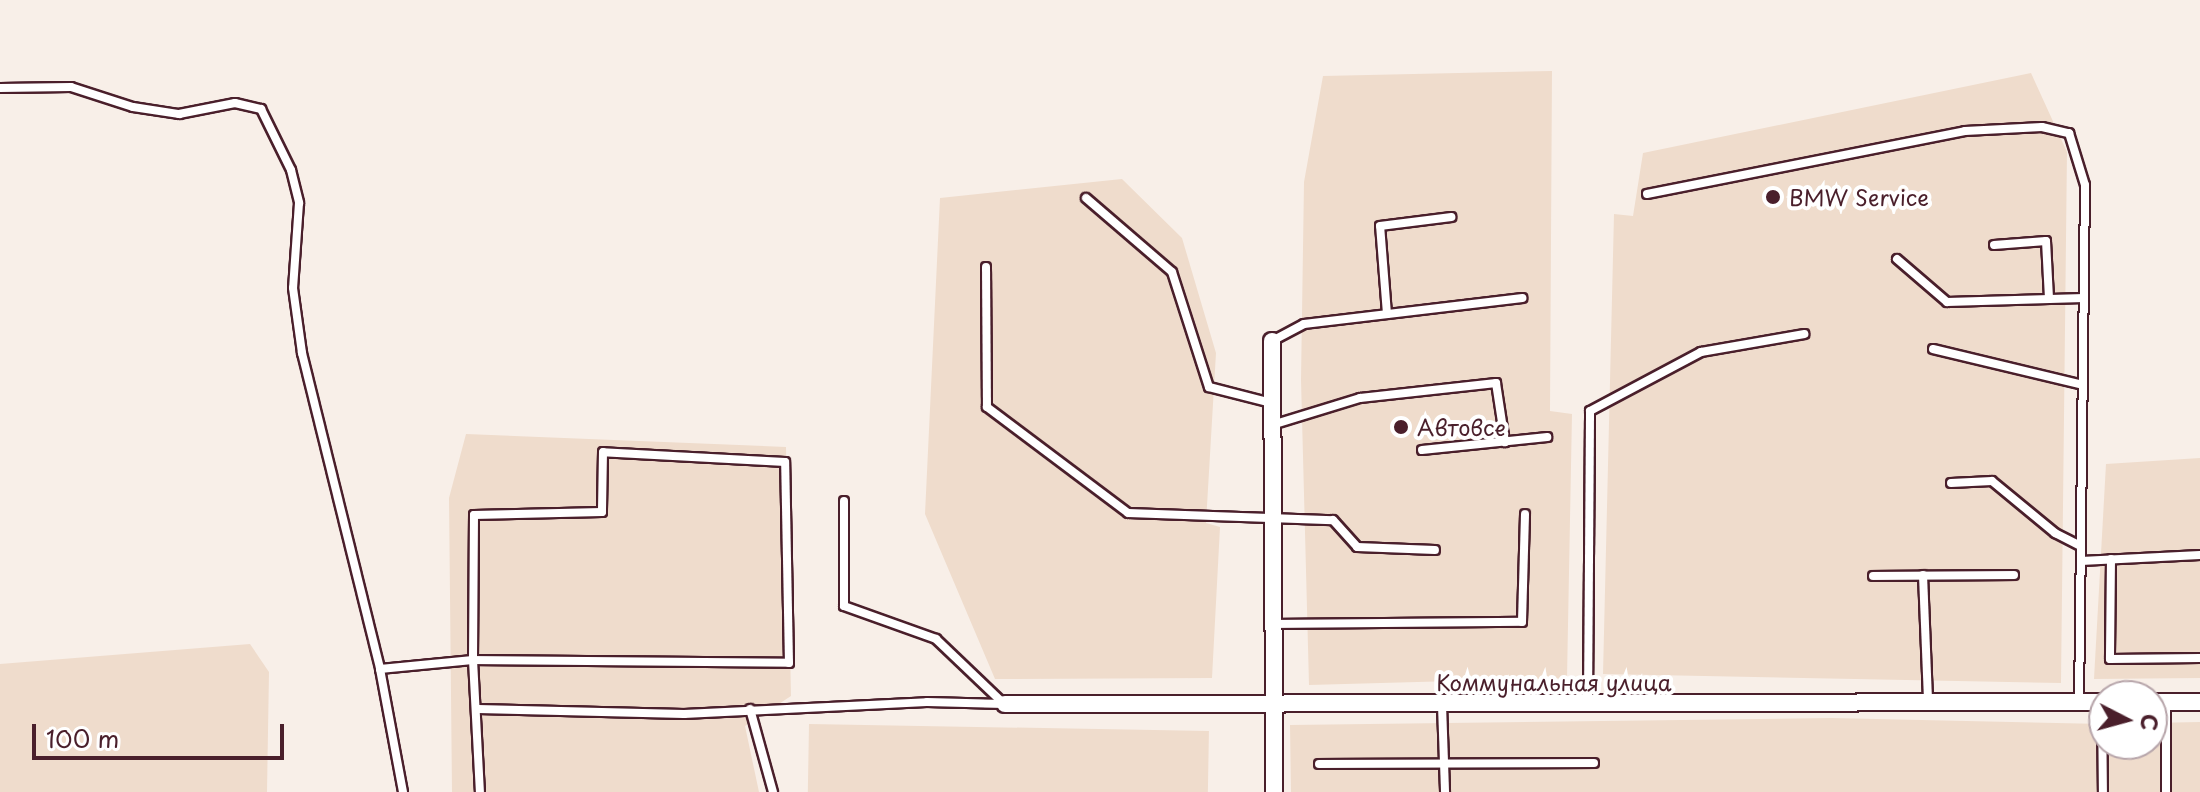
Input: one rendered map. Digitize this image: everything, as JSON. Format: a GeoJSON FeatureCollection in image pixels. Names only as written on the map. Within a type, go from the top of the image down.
{"type":"FeatureCollection","features":[{"type":"Feature","properties":{"kind":"street"},"geometry":{"type":"LineString","coordinates":[[1272,341],[1274,792]]}},
{"type":"Feature","properties":{"kind":"street","name":"Коммунальная улица"},"geometry":{"type":"LineString","coordinates":[[1005,704],[1274,706],[2088,702]]}},
{"type":"Feature","properties":{"kind":"street"},"geometry":{"type":"LineString","coordinates":[[2168,702],[2200,702]]}},
{"type":"Feature","properties":{"kind":"lane"},"geometry":{"type":"LineString","coordinates":[[0,88],[71,87],[133,107],[179,114],[235,103],[261,109],[291,170],[299,203],[293,288],[302,353],[380,669],[403,792]]}},
{"type":"Feature","properties":{"kind":"lane"},"geometry":{"type":"LineString","coordinates":[[1647,194],[1965,131],[2042,127],[2069,133],[2085,185],[2079,702]]}},
{"type":"Feature","properties":{"kind":"lane"},"geometry":{"type":"LineString","coordinates":[[1086,198],[1172,272],[1209,387],[1272,403]]}},
{"type":"Feature","properties":{"kind":"lane"},"geometry":{"type":"LineString","coordinates":[[1387,314],[1380,226],[1451,217]]}},
{"type":"Feature","properties":{"kind":"lane"},"geometry":{"type":"LineString","coordinates":[[1994,245],[2046,241],[2049,299]]}},
{"type":"Feature","properties":{"kind":"lane"},"geometry":{"type":"LineString","coordinates":[[1897,259],[1947,302],[2084,298]]}},
{"type":"Feature","properties":{"kind":"lane"},"geometry":{"type":"LineString","coordinates":[[986,267],[987,407],[1128,513],[1333,520],[1357,547],[1435,550]]}},
{"type":"Feature","properties":{"kind":"lane"},"geometry":{"type":"LineString","coordinates":[[1272,341],[1304,324],[1522,298]]}},
{"type":"Feature","properties":{"kind":"lane"},"geometry":{"type":"LineString","coordinates":[[1588,704],[1590,411],[1701,352],[1804,334]]}},
{"type":"Feature","properties":{"kind":"lane"},"geometry":{"type":"LineString","coordinates":[[1933,349],[2083,385]]}},
{"type":"Feature","properties":{"kind":"lane"},"geometry":{"type":"LineString","coordinates":[[1272,425],[1360,398],[1496,383],[1505,442]]}},
{"type":"Feature","properties":{"kind":"lane"},"geometry":{"type":"LineString","coordinates":[[1422,450],[1547,437]]}},
{"type":"Feature","properties":{"kind":"lane"},"geometry":{"type":"LineString","coordinates":[[380,669],[473,660],[789,663],[785,462],[603,452],[602,512],[474,515],[473,660],[480,792]]}},
{"type":"Feature","properties":{"kind":"lane"},"geometry":{"type":"LineString","coordinates":[[1951,483],[1992,481],[2055,533],[2081,546]]}},
{"type":"Feature","properties":{"kind":"lane"},"geometry":{"type":"LineString","coordinates":[[844,501],[844,606],[933,638],[1005,704]]}},
{"type":"Feature","properties":{"kind":"lane"},"geometry":{"type":"LineString","coordinates":[[1274,624],[1522,622],[1525,514]]}},
{"type":"Feature","properties":{"kind":"lane"},"geometry":{"type":"LineString","coordinates":[[2081,561],[2200,555]]}},
{"type":"Feature","properties":{"kind":"lane"},"geometry":{"type":"LineString","coordinates":[[2111,559],[2110,659],[2200,658]]}},
{"type":"Feature","properties":{"kind":"lane"},"geometry":{"type":"LineString","coordinates":[[1923,575],[1928,703]]}},
{"type":"Feature","properties":{"kind":"lane"},"geometry":{"type":"LineString","coordinates":[[1873,576],[2014,575]]}},
{"type":"Feature","properties":{"kind":"lane"},"geometry":{"type":"LineString","coordinates":[[478,709],[684,714],[750,709],[1005,704]]}},
{"type":"Feature","properties":{"kind":"lane"},"geometry":{"type":"LineString","coordinates":[[1442,705],[1445,792]]}},
{"type":"Feature","properties":{"kind":"lane"},"geometry":{"type":"LineString","coordinates":[[750,709],[773,792]]}},
{"type":"Feature","properties":{"kind":"lane"},"geometry":{"type":"LineString","coordinates":[[2103,760],[2103,792]]}},
{"type":"Feature","properties":{"kind":"lane"},"geometry":{"type":"LineString","coordinates":[[2164,760],[2166,792]]}},
{"type":"Feature","properties":{"kind":"lane"},"geometry":{"type":"LineString","coordinates":[[1319,764],[1594,763]]}},
{"type":"Feature","properties":{"kind":"shaded area"},"geometry":{"type":"Polygon","coordinates":[[[1552,71],[1550,411],[1572,414],[1567,678],[1309,685],[1301,380],[1304,182],[1323,76],[1552,71]]]}},
{"type":"Feature","properties":{"kind":"shaded area"},"geometry":{"type":"Polygon","coordinates":[[[2031,73],[2067,152],[2061,683],[1603,674],[1614,214],[1633,216],[1643,153],[2031,73]]]}},
{"type":"Feature","properties":{"kind":"shaded area"},"geometry":{"type":"Polygon","coordinates":[[[1122,179],[1182,238],[1216,353],[1206,523],[1220,527],[1212,678],[995,679],[925,514],[940,198],[1122,179]]]}},
{"type":"Feature","properties":{"kind":"shaded area"},"geometry":{"type":"Polygon","coordinates":[[[466,434],[786,447],[791,696],[745,726],[759,792],[452,792],[449,498],[466,434]]]}},
{"type":"Feature","properties":{"kind":"shaded area"},"geometry":{"type":"Polygon","coordinates":[[[2200,458],[2200,678],[2094,679],[2106,464],[2200,458]]]}},
{"type":"Feature","properties":{"kind":"shaded area"},"geometry":{"type":"Polygon","coordinates":[[[250,644],[269,672],[267,792],[0,792],[0,664],[250,644]]]}},
{"type":"Feature","properties":{"kind":"shaded area"},"geometry":{"type":"Polygon","coordinates":[[[1831,718],[2088,724],[2088,760],[2168,760],[2168,723],[2200,722],[2200,792],[1291,792],[1290,725],[1831,718]]]}},
{"type":"Feature","properties":{"kind":"shaded area"},"geometry":{"type":"Polygon","coordinates":[[[809,724],[1209,731],[1208,792],[808,792],[809,724]]]}},
{"type":"Feature","properties":{"kind":"place","name":"BMW Service"},"geometry":{"type":"Point","coordinates":[1773,197]}},
{"type":"Feature","properties":{"kind":"place","name":"Автовсе"},"geometry":{"type":"Point","coordinates":[1401,427]}}]}
